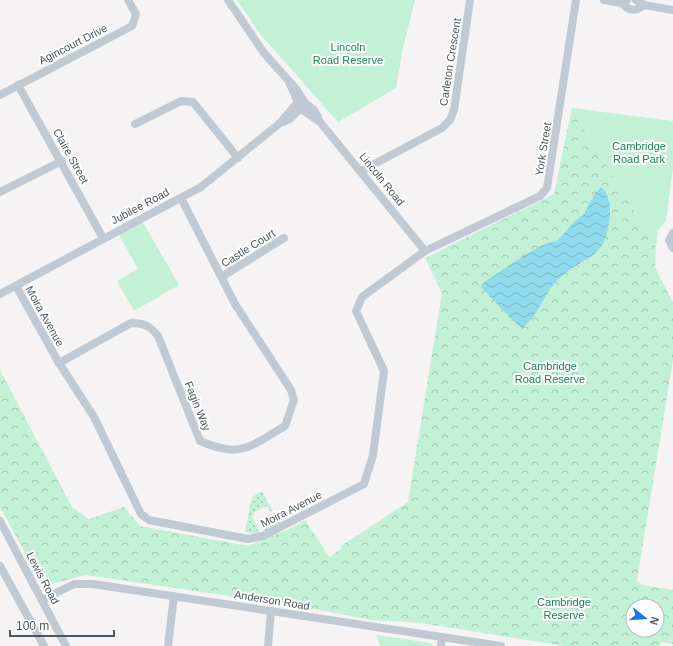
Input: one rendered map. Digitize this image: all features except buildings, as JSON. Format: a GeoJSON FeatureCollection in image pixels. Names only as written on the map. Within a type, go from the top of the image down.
{"type":"FeatureCollection","features":[{"type":"Feature","properties":{"kind":"street","name":"Agincourt Drive"},"geometry":{"type":"LineString","coordinates":[[0,95],[132,26],[136,14],[128,0]]}},
{"type":"Feature","properties":{"kind":"street","name":"Lincoln Road"},"geometry":{"type":"LineString","coordinates":[[228,0],[264,53],[301,94],[301,105],[314,110],[320,122],[425,251]]}},
{"type":"Feature","properties":{"kind":"street","name":"Carleton Crescent"},"geometry":{"type":"LineString","coordinates":[[361,171],[442,128],[450,120],[454,110],[470,0]]}},
{"type":"Feature","properties":{"kind":"street","name":"York Street"},"geometry":{"type":"LineString","coordinates":[[425,251],[540,196],[547,188],[576,0]]}},
{"type":"Feature","properties":{"kind":"street"},"geometry":{"type":"LineString","coordinates":[[604,0],[625,1],[626,8],[633,10],[639,9],[644,5]]}},
{"type":"Feature","properties":{"kind":"street"},"geometry":{"type":"LineString","coordinates":[[636,0],[644,5],[673,10]]}},
{"type":"Feature","properties":{"kind":"street","name":"Claire Street"},"geometry":{"type":"LineString","coordinates":[[18,85],[104,238]]}},
{"type":"Feature","properties":{"kind":"street"},"geometry":{"type":"LineString","coordinates":[[135,124],[181,101],[193,102],[238,158]]}},
{"type":"Feature","properties":{"kind":"street","name":"Jubilee Road"},"geometry":{"type":"LineString","coordinates":[[0,294],[201,187],[280,123],[290,119],[301,105]]}},
{"type":"Feature","properties":{"kind":"street"},"geometry":{"type":"LineString","coordinates":[[0,192],[62,161]]}},
{"type":"Feature","properties":{"kind":"street","name":"Fagin Way"},"geometry":{"type":"LineString","coordinates":[[59,363],[131,323],[151,326],[158,336],[200,441],[212,446],[235,450],[246,449],[285,426],[294,400],[291,390],[235,304],[223,276],[181,198]]}},
{"type":"Feature","properties":{"kind":"street","name":"Castle Court"},"geometry":{"type":"LineString","coordinates":[[223,276],[284,238]]}},
{"type":"Feature","properties":{"kind":"street","name":"Moira Avenue"},"geometry":{"type":"LineString","coordinates":[[16,286],[59,363],[94,417],[140,514],[149,520],[248,539],[263,536],[364,484],[373,455],[384,371],[356,311],[362,297],[425,251]]}},
{"type":"Feature","properties":{"kind":"street","name":"Lewis Road"},"geometry":{"type":"LineString","coordinates":[[0,521],[3,534],[42,600],[66,646]]}},
{"type":"Feature","properties":{"kind":"street"},"geometry":{"type":"LineString","coordinates":[[0,566],[44,646]]}},
{"type":"Feature","properties":{"kind":"street","name":"Anderson Road"},"geometry":{"type":"LineString","coordinates":[[42,600],[79,583],[105,585],[501,646]]}},
{"type":"Feature","properties":{"kind":"street"},"geometry":{"type":"LineString","coordinates":[[168,646],[174,596]]}},
{"type":"Feature","properties":{"kind":"street"},"geometry":{"type":"LineString","coordinates":[[268,646],[271,611]]}},
{"type":"Feature","properties":{"kind":"street"},"geometry":{"type":"LineString","coordinates":[[441,646],[442,637]]}},
{"type":"Feature","properties":{"kind":"green space","name":"Lincoln Road Reserve"},"geometry":{"type":"Polygon","coordinates":[[[237,0],[415,0],[403,48],[396,88],[338,122],[260,34],[237,0]]]}},
{"type":"Feature","properties":{"kind":"green space","name":"Cambridge Road Reserve"},"geometry":{"type":"Polygon","coordinates":[[[572,108],[656,247],[655,267],[673,303],[673,360],[637,580],[642,585],[673,590],[673,644],[662,642],[659,646],[565,646],[421,623],[372,620],[304,607],[86,575],[43,586],[0,507],[0,370],[72,507],[89,519],[124,507],[140,526],[248,546],[294,527],[305,520],[330,558],[342,547],[341,546],[408,502],[442,293],[425,258],[554,194],[572,108]]]}},
{"type":"Feature","properties":{"kind":"green space","name":"Cambridge Road Park"},"geometry":{"type":"Polygon","coordinates":[[[572,108],[673,121],[673,168],[666,221],[658,230],[656,247],[572,108]]]}},
{"type":"Feature","properties":{"kind":"green space"},"geometry":{"type":"Polygon","coordinates":[[[141,219],[179,285],[134,311],[117,281],[138,269],[117,231],[141,219]]]}},
{"type":"Feature","properties":{"kind":"green space"},"geometry":{"type":"Polygon","coordinates":[[[262,491],[278,521],[282,525],[265,533],[259,522],[273,515],[267,506],[254,512],[255,515],[252,516],[260,534],[245,532],[252,497],[262,491]]]}},
{"type":"Feature","properties":{"kind":"green space"},"geometry":{"type":"Polygon","coordinates":[[[377,635],[431,643],[433,646],[380,646],[377,635]]]}},
{"type":"Feature","properties":{"kind":"water"},"geometry":{"type":"Polygon","coordinates":[[[601,187],[606,192],[610,211],[608,231],[604,242],[598,251],[564,274],[554,284],[535,314],[522,328],[512,320],[481,287],[483,283],[529,252],[548,243],[557,241],[574,222],[584,214],[594,195],[601,187]]]}},
{"type":"Feature","properties":{"kind":"park label","name":"Cambridge Reserve"},"geometry":{"type":"Point","coordinates":[564,608]}}]}
